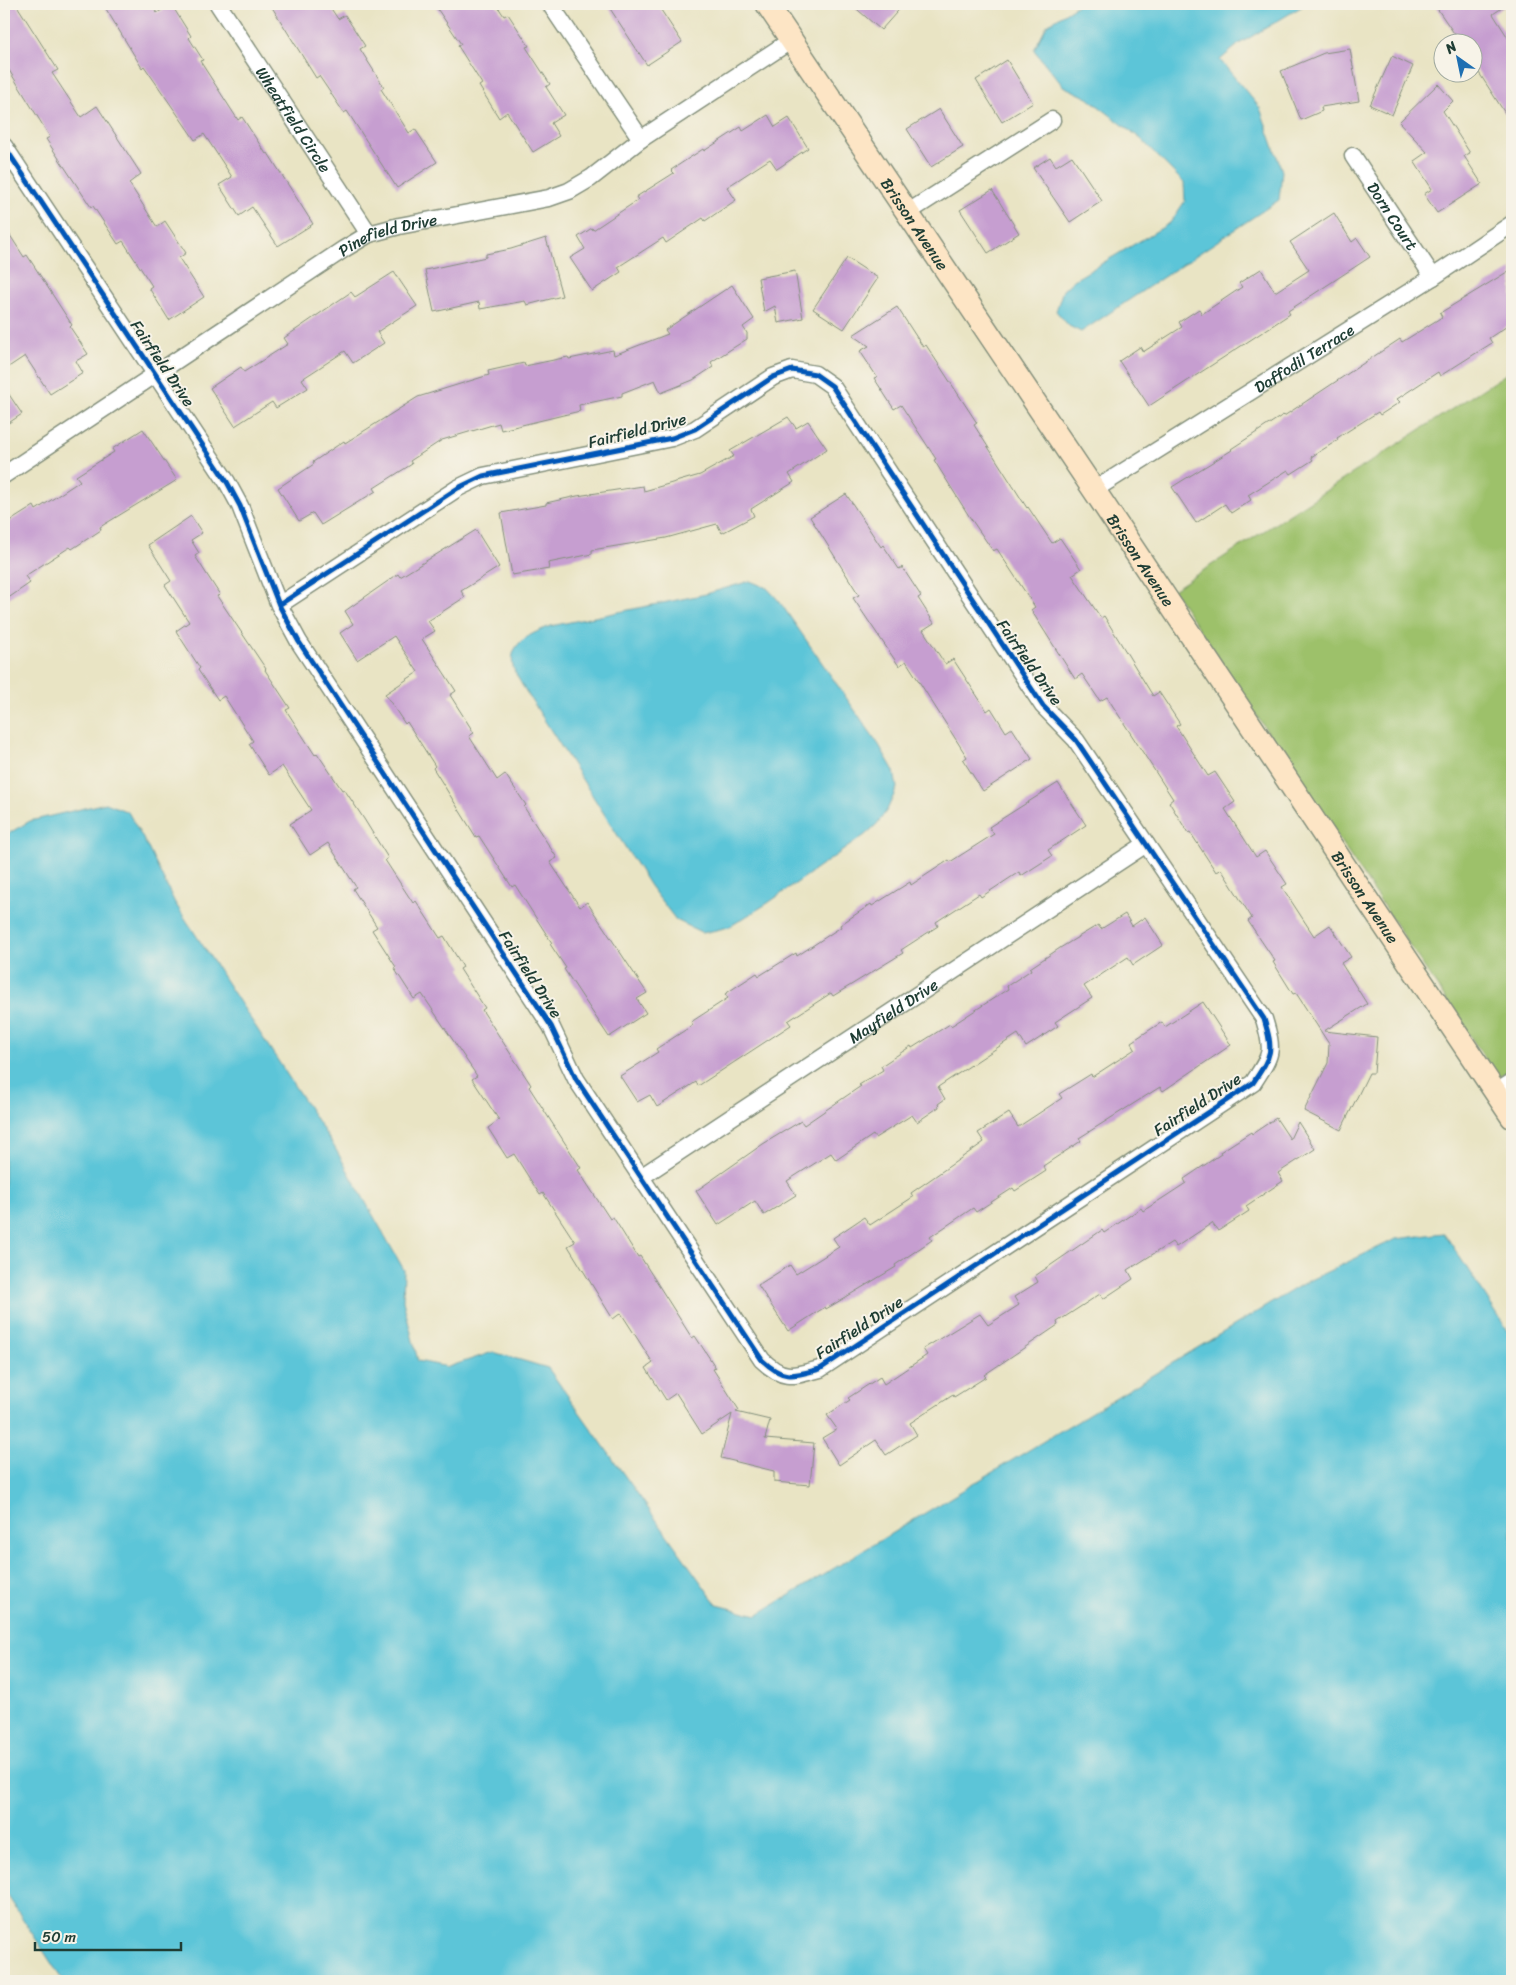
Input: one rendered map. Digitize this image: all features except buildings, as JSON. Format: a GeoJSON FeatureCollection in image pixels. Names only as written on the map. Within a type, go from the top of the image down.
{"type":"FeatureCollection","features":[{"type":"Feature","properties":{"kind":"street","name":"Wheatfield Circle"},"geometry":{"type":"LineString","coordinates":[[218,4],[369,234]]}},
{"type":"Feature","properties":{"kind":"street"},"geometry":{"type":"LineString","coordinates":[[550,4],[640,139]]}},
{"type":"Feature","properties":{"kind":"street","name":"Brisson Avenue"},"geometry":{"type":"LineString","coordinates":[[767,4],[790,41],[1094,490],[1504,1087],[1512,1117]]}},
{"type":"Feature","properties":{"kind":"street","name":"Pinefield Drive"},"geometry":{"type":"LineString","coordinates":[[4,475],[369,234],[399,226],[549,198],[569,191],[592,178],[640,139],[790,41]]}},
{"type":"Feature","properties":{"kind":"street"},"geometry":{"type":"LineString","coordinates":[[907,213],[1052,120]]}},
{"type":"Feature","properties":{"kind":"street","name":"Fairfield Drive"},"geometry":{"type":"LineString","coordinates":[[4,146],[227,482],[240,506],[279,605],[299,642],[551,1026],[576,1080],[762,1360],[775,1372],[793,1376],[820,1369],[1253,1082],[1268,1060],[1271,1042],[1264,1019],[1076,740],[1043,706],[832,386],[815,374],[792,370],[773,377],[695,429],[672,438],[483,476],[458,488],[279,605]]}},
{"type":"Feature","properties":{"kind":"street","name":"Dorn Court"},"geometry":{"type":"LineString","coordinates":[[1353,156],[1433,276]]}},
{"type":"Feature","properties":{"kind":"street","name":"Daffodil Terrace"},"geometry":{"type":"LineString","coordinates":[[1094,490],[1512,224]]}},
{"type":"Feature","properties":{"kind":"street","name":"Mayfield Drive"},"geometry":{"type":"LineString","coordinates":[[641,1177],[1146,844]]}},
{"type":"Feature","properties":{"kind":"green space"},"geometry":{"type":"Polygon","coordinates":[[[1512,370],[1512,1068],[1498,1078],[1173,590],[1512,370]]]}},
{"type":"Feature","properties":{"kind":"water"},"geometry":{"type":"Polygon","coordinates":[[[1079,4],[1306,4],[1239,44],[1220,60],[1260,108],[1282,171],[1279,200],[1081,332],[1069,326],[1056,311],[1063,290],[1074,280],[1170,223],[1185,201],[1184,183],[1141,139],[1088,98],[1063,86],[1034,50],[1047,25],[1079,4]]]}},
{"type":"Feature","properties":{"kind":"water"},"geometry":{"type":"Polygon","coordinates":[[[750,581],[767,588],[779,601],[879,745],[894,771],[897,788],[887,810],[877,824],[865,835],[768,903],[729,927],[703,933],[676,920],[650,886],[522,685],[515,673],[512,658],[514,651],[523,640],[551,626],[706,594],[750,581]]]}},
{"type":"Feature","properties":{"kind":"water"},"geometry":{"type":"Polygon","coordinates":[[[106,803],[128,812],[175,903],[335,1148],[404,1270],[403,1301],[418,1361],[448,1367],[493,1352],[548,1368],[717,1605],[757,1615],[1306,1282],[1396,1239],[1444,1233],[1512,1337],[1512,1981],[63,1981],[4,1890],[4,836],[30,821],[106,803]]]}},
{"type":"Feature","properties":{"kind":"cycle path"},"geometry":{"type":"LineString","coordinates":[[4,146],[227,482],[240,506],[279,605],[299,642],[551,1026],[576,1079],[762,1360],[770,1367],[789,1375],[803,1374],[820,1369],[1253,1083],[1267,1059],[1270,1046],[1264,1019],[1076,740],[1043,706],[832,386],[815,374],[792,370],[773,377],[695,429],[672,438],[483,476],[458,488],[279,605]]}}]}
